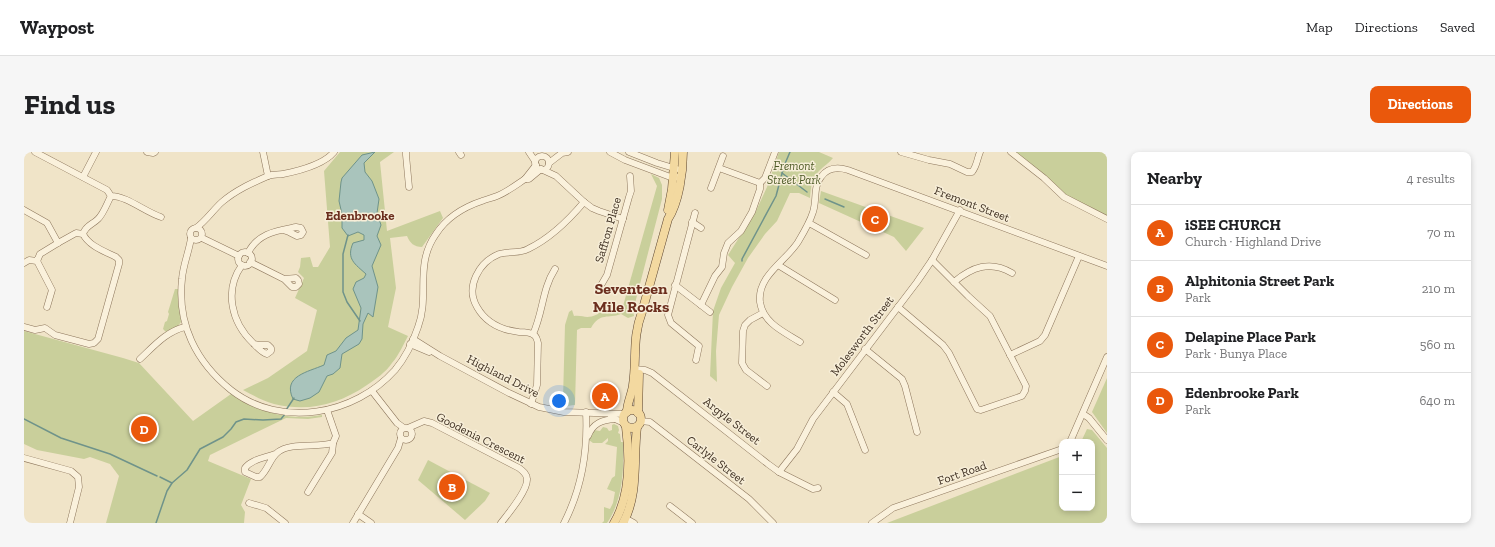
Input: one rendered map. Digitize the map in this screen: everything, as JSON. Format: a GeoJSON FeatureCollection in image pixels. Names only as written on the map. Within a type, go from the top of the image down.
{"type":"FeatureCollection","features":[{"type":"Feature","properties":{"kind":"main road"},"geometry":{"type":"LineString","coordinates":[[668,219],[667,212],[673,178],[675,152]]}},
{"type":"Feature","properties":{"kind":"main road"},"geometry":{"type":"LineString","coordinates":[[614,523],[623,504],[628,469],[625,425],[623,419],[626,413],[636,369],[642,312],[668,219],[672,214],[681,174],[683,152]]}},
{"type":"Feature","properties":{"kind":"main road"},"geometry":{"type":"LineString","coordinates":[[624,521],[632,499],[639,420],[636,369]]}},
{"type":"Feature","properties":{"kind":"main road"},"geometry":{"type":"LineString","coordinates":[[626,413],[633,410],[639,420]]}},
{"type":"Feature","properties":{"kind":"main road"},"geometry":{"type":"LineString","coordinates":[[625,425],[632,429],[639,420]]}},
{"type":"Feature","properties":{"kind":"street"},"geometry":{"type":"LineString","coordinates":[[35,152],[107,190],[111,196]]}},
{"type":"Feature","properties":{"kind":"street"},"geometry":{"type":"LineString","coordinates":[[83,177],[96,152]]}},
{"type":"Feature","properties":{"kind":"street"},"geometry":{"type":"LineString","coordinates":[[147,152],[155,152]]}},
{"type":"Feature","properties":{"kind":"street"},"geometry":{"type":"LineString","coordinates":[[263,152],[268,176]]}},
{"type":"Feature","properties":{"kind":"street"},"geometry":{"type":"LineString","coordinates":[[238,256],[196,239],[191,231],[199,229],[216,207],[230,196],[268,176],[283,174],[323,161],[334,152]]}},
{"type":"Feature","properties":{"kind":"street"},"geometry":{"type":"LineString","coordinates":[[406,152],[409,187]]}},
{"type":"Feature","properties":{"kind":"street"},"geometry":{"type":"LineString","coordinates":[[529,152],[542,170],[556,176],[584,202],[599,211],[623,218]]}},
{"type":"Feature","properties":{"kind":"street"},"geometry":{"type":"LineString","coordinates":[[525,179],[536,163],[540,154],[552,152]]}},
{"type":"Feature","properties":{"kind":"street"},"geometry":{"type":"LineString","coordinates":[[199,229],[203,234],[196,239],[189,249],[184,263],[181,286],[185,327],[201,358],[213,374],[234,392],[262,406],[273,410],[303,414],[330,410],[347,404],[372,391],[395,370],[406,354],[419,327],[422,310],[424,261],[429,246],[436,234],[450,218],[466,207],[496,197],[525,179],[529,179],[562,153],[568,152]]}},
{"type":"Feature","properties":{"kind":"street"},"geometry":{"type":"LineString","coordinates":[[610,152],[625,160],[673,178],[681,174],[678,169],[674,167],[657,163],[629,152]]}},
{"type":"Feature","properties":{"kind":"street"},"geometry":{"type":"LineString","coordinates":[[701,305],[715,276],[722,267],[724,253],[728,243],[741,231],[752,212],[760,189],[760,183],[765,178],[775,152]]}},
{"type":"Feature","properties":{"kind":"street"},"geometry":{"type":"LineString","coordinates":[[901,152],[950,164],[968,172],[972,172],[976,166],[977,158],[980,152]]}},
{"type":"Feature","properties":{"kind":"street"},"geometry":{"type":"LineString","coordinates":[[1011,152],[1044,178],[1064,197],[1107,219]]}},
{"type":"Feature","properties":{"kind":"street"},"geometry":{"type":"LineString","coordinates":[[540,154],[548,159],[549,164],[556,176]]}},
{"type":"Feature","properties":{"kind":"street"},"geometry":{"type":"LineString","coordinates":[[711,188],[723,156]]}},
{"type":"Feature","properties":{"kind":"street","name":"Fremont Street"},"geometry":{"type":"LineString","coordinates":[[809,223],[815,206],[815,189],[817,182],[824,173],[838,167],[960,210],[1107,266]]}},
{"type":"Feature","properties":{"kind":"street"},"geometry":{"type":"LineString","coordinates":[[719,168],[760,183]]}},
{"type":"Feature","properties":{"kind":"street","name":"Saffron Place"},"geometry":{"type":"LineString","coordinates":[[600,287],[607,275],[631,191],[630,176]]}},
{"type":"Feature","properties":{"kind":"street"},"geometry":{"type":"LineString","coordinates":[[111,196],[117,196],[161,217]]}},
{"type":"Feature","properties":{"kind":"street"},"geometry":{"type":"LineString","coordinates":[[82,234],[85,228],[98,220],[111,196]]}},
{"type":"Feature","properties":{"kind":"street"},"geometry":{"type":"LineString","coordinates":[[531,404],[537,385],[538,343],[536,338],[533,334],[508,330],[489,321],[481,314],[475,304],[473,289],[474,282],[477,272],[490,259],[500,254],[515,253],[527,250],[556,232],[584,202]]}},
{"type":"Feature","properties":{"kind":"street"},"geometry":{"type":"LineString","coordinates":[[24,210],[47,223],[58,243]]}},
{"type":"Feature","properties":{"kind":"street","name":"Molesworth Street"},"geometry":{"type":"LineString","coordinates":[[779,472],[797,449],[808,426],[932,260],[960,210]]}},
{"type":"Feature","properties":{"kind":"street"},"geometry":{"type":"LineString","coordinates":[[695,213],[668,315],[669,320],[699,346],[696,360]]}},
{"type":"Feature","properties":{"kind":"street"},"geometry":{"type":"LineString","coordinates":[[692,222],[700,228]]}},
{"type":"Feature","properties":{"kind":"street"},"geometry":{"type":"LineString","coordinates":[[800,342],[772,324],[763,313],[760,300],[764,284],[797,243],[809,223],[866,255]]}},
{"type":"Feature","properties":{"kind":"street"},"geometry":{"type":"LineString","coordinates":[[248,253],[253,243],[262,236],[283,230]]}},
{"type":"Feature","properties":{"kind":"street"},"geometry":{"type":"LineString","coordinates":[[37,261],[40,254],[58,243],[76,234],[82,234]]}},
{"type":"Feature","properties":{"kind":"street"},"geometry":{"type":"LineString","coordinates":[[24,327],[35,330],[46,328],[54,334],[89,344],[94,344],[98,339],[119,260],[91,244],[82,234]]}},
{"type":"Feature","properties":{"kind":"street"},"geometry":{"type":"LineString","coordinates":[[238,256],[242,252],[248,253]]}},
{"type":"Feature","properties":{"kind":"street"},"geometry":{"type":"LineString","coordinates":[[248,253],[251,257],[250,262]]}},
{"type":"Feature","properties":{"kind":"street"},"geometry":{"type":"LineString","coordinates":[[238,256],[239,262],[242,265]]}},
{"type":"Feature","properties":{"kind":"street"},"geometry":{"type":"LineString","coordinates":[[1010,355],[1040,341],[1045,335],[1079,256]]}},
{"type":"Feature","properties":{"kind":"street"},"geometry":{"type":"LineString","coordinates":[[24,263],[29,260],[37,261]]}},
{"type":"Feature","properties":{"kind":"street"},"geometry":{"type":"LineString","coordinates":[[898,307],[949,353],[977,408],[981,410],[1022,396],[1025,392],[1026,386],[990,316],[932,260]]}},
{"type":"Feature","properties":{"kind":"street"},"geometry":{"type":"LineString","coordinates":[[37,261],[52,290],[47,307]]}},
{"type":"Feature","properties":{"kind":"street"},"geometry":{"type":"LineString","coordinates":[[250,262],[246,265],[242,265],[233,280],[231,290],[237,320],[254,344]]}},
{"type":"Feature","properties":{"kind":"street"},"geometry":{"type":"LineString","coordinates":[[250,262],[284,279]]}},
{"type":"Feature","properties":{"kind":"street"},"geometry":{"type":"LineString","coordinates":[[778,265],[835,300]]}},
{"type":"Feature","properties":{"kind":"street"},"geometry":{"type":"LineString","coordinates":[[954,282],[970,270],[982,266],[1005,269],[1012,273]]}},
{"type":"Feature","properties":{"kind":"street"},"geometry":{"type":"LineString","coordinates":[[533,334],[537,325],[547,276],[555,269]]}},
{"type":"Feature","properties":{"kind":"street"},"geometry":{"type":"LineString","coordinates":[[675,285],[710,312]]}},
{"type":"Feature","properties":{"kind":"street"},"geometry":{"type":"LineString","coordinates":[[763,313],[750,320],[745,325],[743,331],[742,363],[746,370],[767,386]]}},
{"type":"Feature","properties":{"kind":"street"},"geometry":{"type":"LineString","coordinates":[[140,359],[169,333],[176,329],[185,327]]}},
{"type":"Feature","properties":{"kind":"street","name":"Highland Drive"},"geometry":{"type":"LineString","coordinates":[[412,342],[531,404],[547,410],[606,414],[626,413]]}},
{"type":"Feature","properties":{"kind":"street"},"geometry":{"type":"LineString","coordinates":[[865,349],[902,380],[905,386],[917,432]]}},
{"type":"Feature","properties":{"kind":"street"},"geometry":{"type":"LineString","coordinates":[[1071,439],[1107,357]]}},
{"type":"Feature","properties":{"kind":"street","name":"Argyle Street"},"geometry":{"type":"LineString","coordinates":[[636,369],[645,370],[652,373],[779,472],[813,489],[818,488]]}},
{"type":"Feature","properties":{"kind":"street"},"geometry":{"type":"LineString","coordinates":[[353,523],[398,448],[405,433],[372,391]]}},
{"type":"Feature","properties":{"kind":"street"},"geometry":{"type":"LineString","coordinates":[[833,392],[847,404],[865,450]]}},
{"type":"Feature","properties":{"kind":"street"},"geometry":{"type":"LineString","coordinates":[[308,492],[332,453],[333,444],[336,437],[330,410]]}},
{"type":"Feature","properties":{"kind":"street"},"geometry":{"type":"LineString","coordinates":[[564,523],[571,509],[580,482],[586,455],[588,438],[586,412]]}},
{"type":"Feature","properties":{"kind":"street","name":"Highland Drive"},"geometry":{"type":"LineString","coordinates":[[606,414],[625,425]]}},
{"type":"Feature","properties":{"kind":"street"},"geometry":{"type":"LineString","coordinates":[[1083,414],[1107,440]]}},
{"type":"Feature","properties":{"kind":"street"},"geometry":{"type":"LineString","coordinates":[[588,438],[594,426],[599,422],[615,419]]}},
{"type":"Feature","properties":{"kind":"street","name":"Carlyle Street"},"geometry":{"type":"LineString","coordinates":[[639,420],[650,422],[749,499],[765,520],[773,523]]}},
{"type":"Feature","properties":{"kind":"street","name":"Goodenia Crescent"},"geometry":{"type":"LineString","coordinates":[[405,433],[424,421],[432,423],[520,468],[525,472],[527,479],[526,486],[511,511],[501,523]]}},
{"type":"Feature","properties":{"kind":"street"},"geometry":{"type":"LineString","coordinates":[[275,454],[261,476],[256,477],[245,472],[245,468],[249,464],[286,448],[333,444]]}},
{"type":"Feature","properties":{"kind":"street","name":"Fort Road"},"geometry":{"type":"LineString","coordinates":[[872,523],[893,508],[1059,450]]}},
{"type":"Feature","properties":{"kind":"street"},"geometry":{"type":"LineString","coordinates":[[24,458],[70,471],[78,477],[80,487],[70,523]]}},
{"type":"Feature","properties":{"kind":"street"},"geometry":{"type":"LineString","coordinates":[[249,503],[266,508],[285,523]]}},
{"type":"Feature","properties":{"kind":"street"},"geometry":{"type":"LineString","coordinates":[[670,506],[692,523]]}},
{"type":"Feature","properties":{"kind":"street"},"geometry":{"type":"LineString","coordinates":[[358,514],[371,523]]}},
{"type":"Feature","properties":{"kind":"street"},"geometry":{"type":"LineString","coordinates":[[624,521],[634,523]]}},
{"type":"Feature","properties":{"kind":"green space"},"geometry":{"type":"Polygon","coordinates":[[[340,152],[394,152],[380,162],[387,231],[440,211],[443,218],[422,247],[413,244],[409,241],[407,236],[390,238],[396,288],[388,327],[408,336],[397,357],[387,369],[381,375],[356,392],[334,402],[311,407],[274,404],[262,400],[243,390],[268,378],[307,351],[317,310],[295,298],[304,278],[298,272],[301,258],[310,257],[313,267],[318,267],[330,247],[324,171],[340,152]]]}},
{"type":"Feature","properties":{"kind":"green space","name":"Fremont Street Park"},"geometry":{"type":"Polygon","coordinates":[[[779,152],[819,152],[833,158],[814,177],[810,198],[799,193],[790,193],[777,221],[765,234],[748,258],[732,287],[719,315],[716,351],[717,382],[710,376],[713,311],[721,288],[735,263],[728,255],[756,211],[767,187],[779,152]]]}},
{"type":"Feature","properties":{"kind":"green space"},"geometry":{"type":"Polygon","coordinates":[[[1015,152],[1107,152],[1107,217],[1065,195],[1015,152]]]}},
{"type":"Feature","properties":{"kind":"green space"},"geometry":{"type":"Polygon","coordinates":[[[651,174],[659,178],[662,185],[662,199],[633,311],[634,316],[628,318],[621,314],[604,317],[594,323],[591,328],[581,328],[577,330],[575,405],[562,406],[552,404],[550,402],[563,399],[565,325],[569,312],[572,310],[574,316],[588,317],[598,314],[600,308],[603,308],[604,303],[606,302],[612,309],[619,309],[623,306],[657,186],[651,174]]]}},
{"type":"Feature","properties":{"kind":"green space"},"geometry":{"type":"Polygon","coordinates":[[[821,191],[924,228],[906,251],[894,237],[819,203],[821,191]]]}},
{"type":"Feature","properties":{"kind":"green space"},"geometry":{"type":"Polygon","coordinates":[[[175,289],[179,289],[181,322],[178,326],[166,332],[163,329],[165,322],[167,321],[169,314],[168,312],[175,289]]]}},
{"type":"Feature","properties":{"kind":"green space"},"geometry":{"type":"Polygon","coordinates":[[[24,331],[139,363],[193,421],[231,394],[253,406],[275,414],[297,417],[322,415],[322,417],[308,419],[286,418],[210,455],[208,461],[251,479],[241,505],[245,512],[244,523],[106,523],[119,476],[110,464],[90,457],[84,459],[37,450],[24,444],[24,331]]]}},
{"type":"Feature","properties":{"kind":"green space"},"geometry":{"type":"Polygon","coordinates":[[[1107,378],[1107,433],[1092,412],[1107,378]]]}},
{"type":"Feature","properties":{"kind":"green space"},"geometry":{"type":"Polygon","coordinates":[[[614,424],[618,426],[618,433],[620,434],[621,442],[623,442],[623,473],[619,494],[612,514],[607,523],[602,523],[604,521],[604,507],[610,509],[613,503],[615,492],[607,489],[612,478],[615,476],[617,447],[605,444],[608,441],[608,438],[602,443],[593,443],[589,440],[594,430],[600,431],[603,427],[607,428],[609,431],[612,430],[612,425],[614,424]]]}},
{"type":"Feature","properties":{"kind":"green space"},"geometry":{"type":"Polygon","coordinates":[[[1087,429],[1092,430],[1107,448],[1107,518],[1103,523],[887,523],[1059,457],[1059,511],[1095,511],[1095,439],[1082,439],[1087,429]]]}},
{"type":"Feature","properties":{"kind":"green space"},"geometry":{"type":"Polygon","coordinates":[[[428,460],[490,493],[485,501],[465,520],[418,480],[428,460]]]}},
{"type":"Feature","properties":{"kind":"water"},"geometry":{"type":"Polygon","coordinates":[[[375,152],[364,163],[365,172],[372,181],[379,199],[377,213],[381,225],[377,236],[381,245],[372,266],[378,287],[373,317],[368,313],[363,324],[362,339],[359,344],[342,354],[340,368],[333,374],[327,376],[319,392],[310,398],[300,401],[293,399],[291,385],[294,380],[304,373],[324,365],[327,355],[336,351],[346,338],[358,330],[361,308],[353,289],[356,282],[364,278],[366,274],[353,261],[351,257],[351,249],[353,243],[364,240],[364,235],[358,232],[348,236],[342,228],[342,214],[339,201],[342,178],[362,155],[375,152]]]}},
{"type":"Feature","properties":{"kind":"waterway"},"geometry":{"type":"LineString","coordinates":[[742,261],[776,196],[784,166],[790,152]]}},
{"type":"Feature","properties":{"kind":"waterway"},"geometry":{"type":"LineString","coordinates":[[782,173],[807,192]]}},
{"type":"Feature","properties":{"kind":"waterway"},"geometry":{"type":"LineString","coordinates":[[825,199],[844,207]]}},
{"type":"Feature","properties":{"kind":"waterway"},"geometry":{"type":"LineString","coordinates":[[348,235],[343,254],[343,292],[347,302],[360,321]]}},
{"type":"Feature","properties":{"kind":"waterway"},"geometry":{"type":"LineString","coordinates":[[286,410],[294,398]]}},
{"type":"Feature","properties":{"kind":"waterway"},"geometry":{"type":"LineString","coordinates":[[156,523],[167,491],[172,483],[187,470],[200,449],[223,437],[236,422],[244,419],[281,419],[285,414]]}},
{"type":"Feature","properties":{"kind":"waterway"},"geometry":{"type":"LineString","coordinates":[[24,419],[61,438],[110,454],[157,476]]}},
{"type":"Feature","properties":{"kind":"waterway"},"geometry":{"type":"LineString","coordinates":[[160,477],[172,483]]}},
{"type":"Feature","properties":{"kind":"place","name":"Delapine Place Park"},"geometry":{"type":"Point","coordinates":[875,219]}},
{"type":"Feature","properties":{"kind":"place","name":"iSEE CHURCH"},"geometry":{"type":"Point","coordinates":[605,396]}},
{"type":"Feature","properties":{"kind":"place","name":"Edenbrooke Park"},"geometry":{"type":"Point","coordinates":[144,429]}},
{"type":"Feature","properties":{"kind":"place","name":"Alphitonia Street Park"},"geometry":{"type":"Point","coordinates":[452,487]}},
{"type":"Feature","properties":{"kind":"district","name":"Edenbrooke"},"geometry":{"type":"Point","coordinates":[360,215]}},
{"type":"Feature","properties":{"kind":"district","name":"Seventeen Mile Rocks"},"geometry":{"type":"Point","coordinates":[631,297]}}]}
